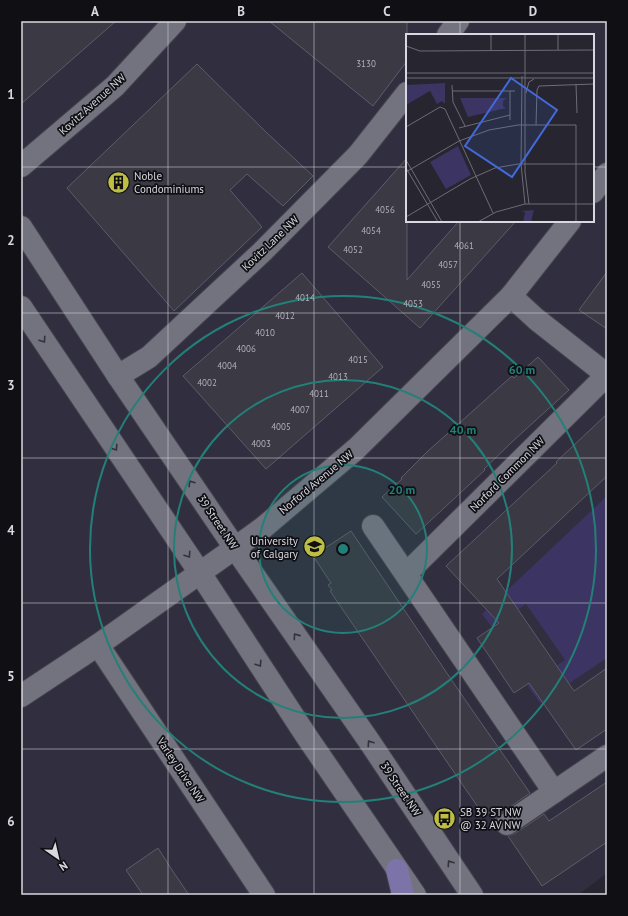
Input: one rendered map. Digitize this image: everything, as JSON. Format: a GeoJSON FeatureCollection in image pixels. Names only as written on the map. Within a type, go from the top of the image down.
{"type":"FeatureCollection","features":[{"type":"Feature","properties":{"kind":"main road"},"geometry":{"type":"LineString","coordinates":[[397,870],[403,895]]}},
{"type":"Feature","properties":{"kind":"street","name":"Kovitz Avenue NW"},"geometry":{"type":"LineString","coordinates":[[21,166],[115,86],[175,21]]}},
{"type":"Feature","properties":{"kind":"street"},"geometry":{"type":"LineString","coordinates":[[449,34],[458,21]]}},
{"type":"Feature","properties":{"kind":"street","name":"Kovitz Lane NW"},"geometry":{"type":"LineString","coordinates":[[118,376],[149,357],[262,252],[358,156],[406,94]]}},
{"type":"Feature","properties":{"kind":"street"},"geometry":{"type":"LineString","coordinates":[[594,191],[607,174]]}},
{"type":"Feature","properties":{"kind":"street","name":"Norford Avenue NW"},"geometry":{"type":"LineString","coordinates":[[21,696],[235,548],[264,526],[356,449],[511,296],[569,222]]}},
{"type":"Feature","properties":{"kind":"street","name":"39 Street NW"},"geometry":{"type":"LineString","coordinates":[[21,227],[118,376],[369,741],[472,895]]}},
{"type":"Feature","properties":{"kind":"street","name":"Norford Common NW"},"geometry":{"type":"LineString","coordinates":[[406,574],[607,375],[536,319],[511,296]]}},
{"type":"Feature","properties":{"kind":"street"},"geometry":{"type":"LineString","coordinates":[[21,307],[200,573],[307,737],[415,895]]}},
{"type":"Feature","properties":{"kind":"street"},"geometry":{"type":"LineString","coordinates":[[373,526],[554,792]]}},
{"type":"Feature","properties":{"kind":"street","name":"Varley Drive NW"},"geometry":{"type":"LineString","coordinates":[[98,644],[264,895]]}},
{"type":"Feature","properties":{"kind":"street"},"geometry":{"type":"LineString","coordinates":[[507,824],[607,756]]}},
{"type":"Feature","properties":{"kind":"shaded area","name":"University of Calgary"},"geometry":{"type":"Polygon","coordinates":[[[21,21],[607,21],[607,873],[578,895],[21,895],[21,21]]]}},
{"type":"Feature","properties":{"kind":"shaded area"},"geometry":{"type":"Polygon","coordinates":[[[607,496],[607,658],[540,703],[527,685],[565,660],[526,604],[492,627],[482,614],[607,496]]]}},
{"type":"Feature","properties":{"kind":"building"},"geometry":{"type":"Polygon","coordinates":[[[21,21],[116,21],[21,104],[21,21]]]}},
{"type":"Feature","properties":{"kind":"building"},"geometry":{"type":"Polygon","coordinates":[[[269,21],[407,21],[406,62],[373,106],[269,21]]]}},
{"type":"Feature","properties":{"kind":"building","name":"Noble Condominiums"},"geometry":{"type":"Polygon","coordinates":[[[197,64],[313,176],[283,206],[247,174],[230,190],[262,227],[174,311],[67,188],[197,64]]]}},
{"type":"Feature","properties":{"kind":"building"},"geometry":{"type":"Polygon","coordinates":[[[406,159],[407,280],[458,222],[515,222],[420,328],[328,247],[406,159]]]}},
{"type":"Feature","properties":{"kind":"building"},"geometry":{"type":"Polygon","coordinates":[[[607,272],[607,329],[579,310],[607,272]]]}},
{"type":"Feature","properties":{"kind":"building"},"geometry":{"type":"Polygon","coordinates":[[[302,273],[383,367],[266,469],[183,376],[302,273]]]}},
{"type":"Feature","properties":{"kind":"building"},"geometry":{"type":"Polygon","coordinates":[[[538,357],[569,390],[513,441],[484,469],[485,470],[416,534],[382,497],[402,479],[401,478],[428,451],[512,376],[514,378],[538,357]]]}},
{"type":"Feature","properties":{"kind":"building"},"geometry":{"type":"Polygon","coordinates":[[[607,414],[607,476],[497,579],[574,691],[607,668],[607,729],[576,750],[529,683],[514,693],[477,638],[499,623],[446,566],[557,463],[556,462],[607,414]]]}},
{"type":"Feature","properties":{"kind":"building"},"geometry":{"type":"Polygon","coordinates":[[[351,531],[530,793],[500,814],[496,819],[490,812],[484,816],[330,591],[332,590],[328,585],[331,583],[313,556],[351,531]]]}},
{"type":"Feature","properties":{"kind":"building"},"geometry":{"type":"Polygon","coordinates":[[[607,782],[607,842],[542,886],[508,836],[514,834],[544,814],[549,821],[607,782]]]}},
{"type":"Feature","properties":{"kind":"building"},"geometry":{"type":"Polygon","coordinates":[[[158,848],[189,895],[143,895],[126,870],[158,848]]]}},
{"type":"Feature","properties":{"kind":"place","name":"Noble Condominiums"},"geometry":{"type":"Point","coordinates":[118,182]}},
{"type":"Feature","properties":{"kind":"place","name":"University of Calgary"},"geometry":{"type":"Point","coordinates":[314,547]}},
{"type":"Feature","properties":{"kind":"place","name":"SB 39 ST NW @ 32 AV NW"},"geometry":{"type":"Point","coordinates":[445,818]}}]}
